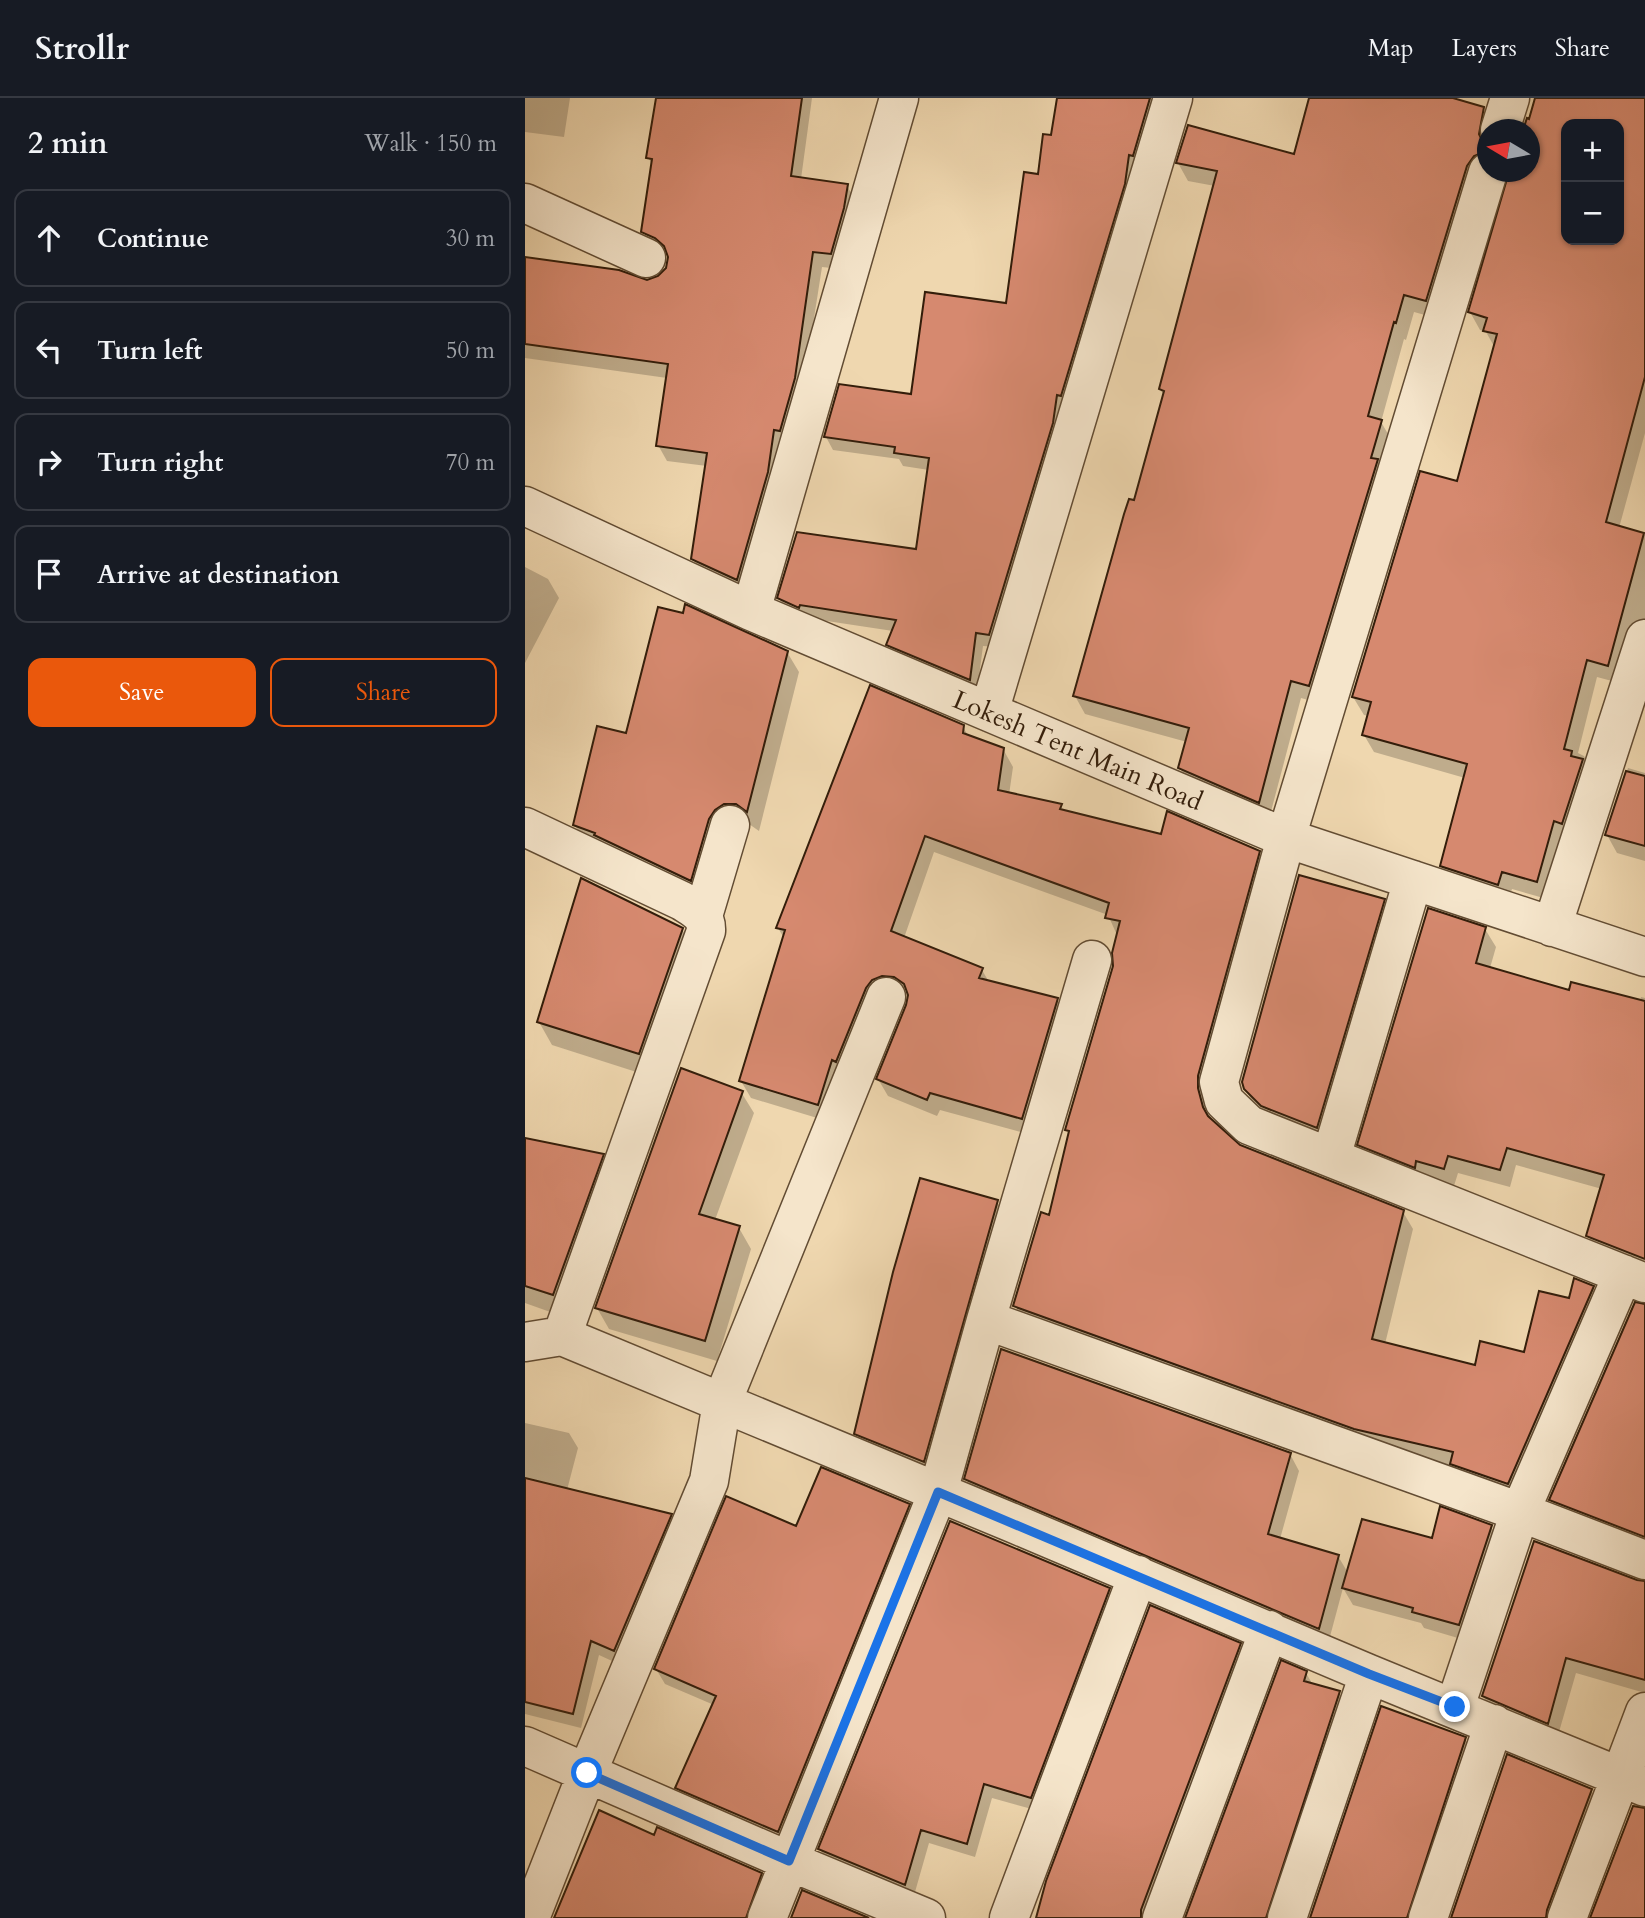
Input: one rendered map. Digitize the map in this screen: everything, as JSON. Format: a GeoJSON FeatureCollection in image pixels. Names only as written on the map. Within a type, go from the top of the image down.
{"type":"FeatureCollection","features":[{"type":"Feature","properties":{"kind":"street"},"geometry":{"type":"LineString","coordinates":[[751,611],[899,98]]}},
{"type":"Feature","properties":{"kind":"street"},"geometry":{"type":"LineString","coordinates":[[989,712],[1173,98]]}},
{"type":"Feature","properties":{"kind":"street"},"geometry":{"type":"LineString","coordinates":[[1503,119],[1510,98]]}},
{"type":"Feature","properties":{"kind":"street"},"geometry":{"type":"LineString","coordinates":[[1455,1707],[1520,1512],[1634,1279],[1249,1125],[1224,1101],[1219,1082],[1286,838],[1485,182]]}},
{"type":"Feature","properties":{"kind":"street"},"geometry":{"type":"LineString","coordinates":[[525,203],[646,258]]}},
{"type":"Feature","properties":{"kind":"street","name":"Lokesh Tent Main Road"},"geometry":{"type":"LineString","coordinates":[[525,506],[751,611],[1286,838],[1645,957]]}},
{"type":"Feature","properties":{"kind":"street"},"geometry":{"type":"LineString","coordinates":[[1552,927],[1645,639]]}},
{"type":"Feature","properties":{"kind":"street"},"geometry":{"type":"LineString","coordinates":[[703,916],[730,825]]}},
{"type":"Feature","properties":{"kind":"street"},"geometry":{"type":"LineString","coordinates":[[525,827],[682,901],[703,916],[707,923],[562,1336]]}},
{"type":"Feature","properties":{"kind":"street"},"geometry":{"type":"LineString","coordinates":[[1331,1157],[1413,880]]}},
{"type":"Feature","properties":{"kind":"street"},"geometry":{"type":"LineString","coordinates":[[767,1918],[938,1492],[1092,960]]}},
{"type":"Feature","properties":{"kind":"street"},"geometry":{"type":"LineString","coordinates":[[530,1918],[587,1773],[709,1481],[722,1402],[885,998]]}},
{"type":"Feature","properties":{"kind":"street"},"geometry":{"type":"LineString","coordinates":[[986,1320],[1520,1512],[1645,1560]]}},
{"type":"Feature","properties":{"kind":"street"},"geometry":{"type":"LineString","coordinates":[[525,1342],[562,1336],[1369,1674],[1632,1781]]}},
{"type":"Feature","properties":{"kind":"street"},"geometry":{"type":"LineString","coordinates":[[1009,1918],[1138,1575]]}},
{"type":"Feature","properties":{"kind":"street"},"geometry":{"type":"LineString","coordinates":[[1162,1918],[1269,1630]]}},
{"type":"Feature","properties":{"kind":"street"},"geometry":{"type":"LineString","coordinates":[[1287,1918],[1369,1674]]}},
{"type":"Feature","properties":{"kind":"street"},"geometry":{"type":"LineString","coordinates":[[1567,1918],[1632,1781],[1645,1712]]}},
{"type":"Feature","properties":{"kind":"street"},"geometry":{"type":"LineString","coordinates":[[1428,1918],[1494,1724]]}},
{"type":"Feature","properties":{"kind":"street"},"geometry":{"type":"LineString","coordinates":[[525,1746],[911,1915]]}},
{"type":"Feature","properties":{"kind":"building"},"geometry":{"type":"Polygon","coordinates":[[[656,98],[802,98],[791,176],[848,184],[831,254],[813,252],[795,378],[780,431],[774,430],[768,472],[737,580],[691,559],[707,453],[656,446],[668,364],[525,344],[525,257],[619,270],[647,280],[658,276],[666,268],[668,257],[664,246],[655,238],[641,232],[652,159],[646,158],[656,98]]]}},
{"type":"Feature","properties":{"kind":"building"},"geometry":{"type":"Polygon","coordinates":[[[1057,98],[1150,98],[1133,156],[1129,155],[1125,184],[1061,396],[1057,395],[1053,423],[989,635],[976,633],[970,680],[886,645],[896,620],[800,605],[799,608],[777,598],[797,532],[916,549],[929,458],[894,453],[895,447],[824,437],[839,384],[911,394],[925,292],[1006,303],[1024,172],[1038,174],[1043,134],[1051,135],[1057,98]]]}},
{"type":"Feature","properties":{"kind":"building"},"geometry":{"type":"Polygon","coordinates":[[[1309,98],[1453,98],[1484,107],[1482,119],[1477,119],[1477,155],[1467,166],[1426,301],[1404,295],[1396,323],[1394,322],[1368,416],[1382,420],[1371,458],[1378,459],[1309,686],[1291,681],[1259,803],[1178,768],[1189,728],[1073,696],[1124,514],[1129,499],[1134,500],[1164,391],[1159,389],[1217,171],[1176,163],[1188,125],[1294,154],[1309,98]]]}},
{"type":"Feature","properties":{"kind":"building"},"geometry":{"type":"Polygon","coordinates":[[[1535,98],[1645,98],[1645,377],[1606,522],[1644,533],[1608,666],[1587,660],[1564,749],[1572,751],[1571,756],[1583,759],[1562,824],[1554,821],[1537,882],[1502,872],[1498,885],[1440,866],[1467,764],[1362,735],[1371,702],[1352,697],[1420,471],[1457,481],[1497,334],[1483,331],[1487,318],[1468,312],[1506,182],[1540,182],[1540,119],[1529,119],[1535,98]]]}},
{"type":"Feature","properties":{"kind":"building"},"geometry":{"type":"Polygon","coordinates":[[[685,604],[788,651],[747,812],[736,804],[724,804],[715,810],[709,819],[691,881],[594,835],[595,833],[573,825],[597,726],[626,733],[658,607],[683,613],[685,604]]]}},
{"type":"Feature","properties":{"kind":"building"},"geometry":{"type":"Polygon","coordinates":[[[870,685],[964,725],[963,733],[1004,748],[998,790],[1062,804],[1060,809],[1161,834],[1167,811],[1260,851],[1198,1076],[1198,1088],[1208,1116],[1240,1145],[1404,1210],[1372,1339],[1475,1365],[1480,1341],[1524,1352],[1539,1291],[1569,1298],[1574,1278],[1594,1286],[1508,1484],[1450,1464],[1453,1452],[1354,1429],[1013,1306],[1041,1212],[1049,1215],[1069,1131],[1065,1130],[1113,966],[1112,953],[1120,921],[1105,918],[1109,903],[925,836],[891,931],[983,968],[979,978],[1058,998],[1022,1119],[930,1093],[927,1100],[876,1079],[908,995],[904,984],[894,977],[882,976],[872,980],[866,988],[836,1062],[832,1060],[818,1105],[739,1081],[785,930],[776,928],[870,685]]]}},
{"type":"Feature","properties":{"kind":"building"},"geometry":{"type":"Polygon","coordinates":[[[1626,771],[1645,776],[1645,846],[1605,835],[1626,771]]]}},
{"type":"Feature","properties":{"kind":"building"},"geometry":{"type":"Polygon","coordinates":[[[1299,875],[1385,899],[1317,1128],[1261,1106],[1244,1089],[1242,1082],[1299,875]]]}},
{"type":"Feature","properties":{"kind":"building"},"geometry":{"type":"Polygon","coordinates":[[[581,878],[683,928],[639,1054],[537,1022],[581,878]]]}},
{"type":"Feature","properties":{"kind":"building"},"geometry":{"type":"Polygon","coordinates":[[[1428,908],[1486,927],[1476,963],[1569,990],[1571,982],[1645,1001],[1645,1259],[1586,1236],[1604,1175],[1507,1148],[1500,1170],[1448,1156],[1444,1169],[1416,1161],[1415,1168],[1357,1145],[1428,908]]]}},
{"type":"Feature","properties":{"kind":"building"},"geometry":{"type":"Polygon","coordinates":[[[681,1068],[743,1091],[699,1214],[740,1226],[705,1341],[595,1308],[681,1068]]]}},
{"type":"Feature","properties":{"kind":"building"},"geometry":{"type":"Polygon","coordinates":[[[525,1138],[604,1154],[553,1295],[525,1286],[525,1138]]]}},
{"type":"Feature","properties":{"kind":"building"},"geometry":{"type":"Polygon","coordinates":[[[920,1178],[998,1200],[924,1462],[854,1434],[893,1272],[920,1178]]]}},
{"type":"Feature","properties":{"kind":"building"},"geometry":{"type":"Polygon","coordinates":[[[1635,1302],[1645,1304],[1645,1537],[1549,1500],[1635,1302]]]}},
{"type":"Feature","properties":{"kind":"building"},"geometry":{"type":"Polygon","coordinates":[[[1001,1349],[1291,1453],[1268,1534],[1339,1555],[1319,1629],[964,1479],[1001,1349]]]}},
{"type":"Feature","properties":{"kind":"building"},"geometry":{"type":"Polygon","coordinates":[[[821,1467],[910,1504],[778,1832],[675,1788],[716,1696],[654,1669],[726,1496],[796,1526],[821,1467]]]}},
{"type":"Feature","properties":{"kind":"building"},"geometry":{"type":"Polygon","coordinates":[[[525,1478],[672,1514],[614,1651],[591,1641],[573,1714],[525,1702],[525,1478]]]}},
{"type":"Feature","properties":{"kind":"building"},"geometry":{"type":"Polygon","coordinates":[[[1440,1506],[1492,1525],[1459,1625],[1412,1612],[1413,1608],[1342,1588],[1362,1519],[1432,1538],[1440,1506]]]}},
{"type":"Feature","properties":{"kind":"building"},"geometry":{"type":"Polygon","coordinates":[[[950,1521],[1110,1588],[1031,1798],[984,1784],[967,1844],[921,1830],[905,1885],[818,1849],[950,1521]]]}},
{"type":"Feature","properties":{"kind":"building"},"geometry":{"type":"Polygon","coordinates":[[[1534,1541],[1645,1581],[1645,1680],[1566,1658],[1548,1724],[1482,1696],[1534,1541]]]}},
{"type":"Feature","properties":{"kind":"building"},"geometry":{"type":"Polygon","coordinates":[[[1150,1605],[1241,1643],[1141,1910],[1141,1918],[1036,1918],[1046,1881],[1150,1605]]]}},
{"type":"Feature","properties":{"kind":"building"},"geometry":{"type":"Polygon","coordinates":[[[1281,1660],[1307,1671],[1304,1681],[1340,1691],[1266,1918],[1185,1918],[1281,1660]]]}},
{"type":"Feature","properties":{"kind":"building"},"geometry":{"type":"Polygon","coordinates":[[[1381,1706],[1466,1737],[1407,1918],[1310,1918],[1381,1706]]]}},
{"type":"Feature","properties":{"kind":"building"},"geometry":{"type":"Polygon","coordinates":[[[1507,1754],[1592,1789],[1546,1918],[1451,1918],[1507,1754]]]}},
{"type":"Feature","properties":{"kind":"building"},"geometry":{"type":"Polygon","coordinates":[[[1633,1806],[1645,1808],[1645,1918],[1590,1918],[1633,1806]]]}},
{"type":"Feature","properties":{"kind":"building"},"geometry":{"type":"Polygon","coordinates":[[[599,1810],[654,1835],[657,1827],[762,1873],[746,1918],[554,1918],[599,1810]]]}},
{"type":"Feature","properties":{"kind":"building"},"geometry":{"type":"Polygon","coordinates":[[[802,1890],[869,1918],[791,1918],[802,1890]]]}},
{"type":"Feature","properties":{"kind":"route"},"geometry":{"type":"LineString","coordinates":[[587,1773],[789,1861],[938,1492],[1369,1674],[1455,1707]]}}]}
